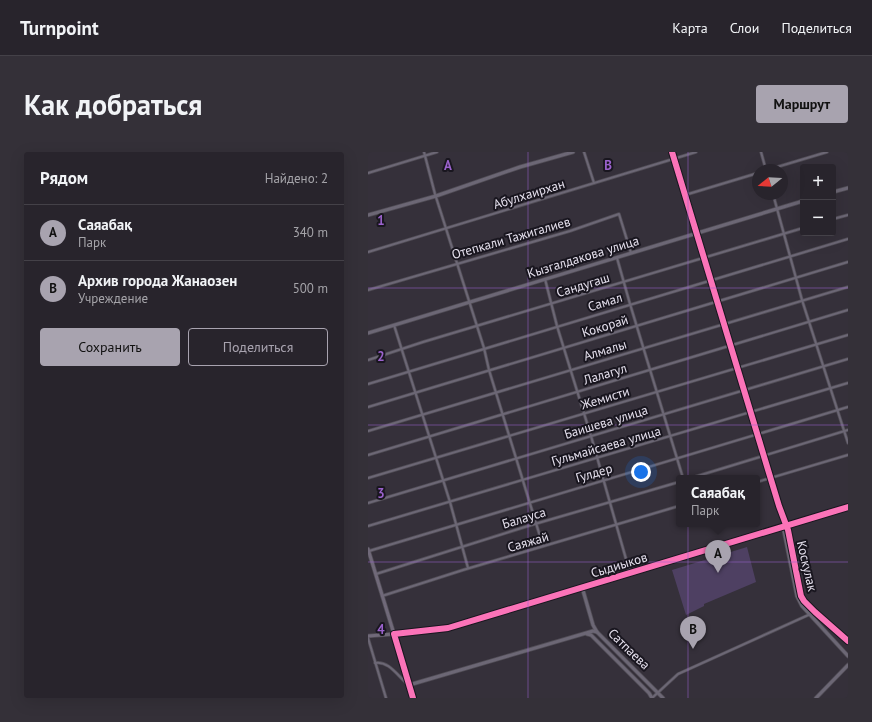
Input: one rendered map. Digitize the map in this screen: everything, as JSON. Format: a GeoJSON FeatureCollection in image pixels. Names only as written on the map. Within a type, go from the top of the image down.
{"type":"FeatureCollection","features":[{"type":"Feature","properties":{"kind":"main road"},"geometry":{"type":"LineString","coordinates":[[368,550],[394,634]]}},
{"type":"Feature","properties":{"kind":"main road","name":"Сыдиыков"},"geometry":{"type":"LineString","coordinates":[[368,637],[394,634]]}},
{"type":"Feature","properties":{"kind":"street"},"geometry":{"type":"LineString","coordinates":[[424,152],[436,196],[470,302],[489,370],[504,414],[543,546]]}},
{"type":"Feature","properties":{"kind":"street"},"geometry":{"type":"LineString","coordinates":[[368,173],[437,152]]}},
{"type":"Feature","properties":{"kind":"street"},"geometry":{"type":"LineString","coordinates":[[368,215],[436,196],[520,167],[573,152]]}},
{"type":"Feature","properties":{"kind":"street"},"geometry":{"type":"LineString","coordinates":[[584,152],[594,183]]}},
{"type":"Feature","properties":{"kind":"street"},"geometry":{"type":"LineString","coordinates":[[672,152],[785,526]]}},
{"type":"Feature","properties":{"kind":"street","name":"Абулхаирхан"},"geometry":{"type":"LineString","coordinates":[[368,252],[696,152]]}},
{"type":"Feature","properties":{"kind":"street"},"geometry":{"type":"LineString","coordinates":[[761,152],[764,164]]}},
{"type":"Feature","properties":{"kind":"street"},"geometry":{"type":"LineString","coordinates":[[786,164],[827,152]]}},
{"type":"Feature","properties":{"kind":"street"},"geometry":{"type":"LineString","coordinates":[[685,195],[752,175]]}},
{"type":"Feature","properties":{"kind":"street"},"geometry":{"type":"LineString","coordinates":[[836,191],[848,188]]}},
{"type":"Feature","properties":{"kind":"street"},"geometry":{"type":"LineString","coordinates":[[775,200],[802,300],[848,443]]}},
{"type":"Feature","properties":{"kind":"street","name":"Кызгалдакова улица"},"geometry":{"type":"LineString","coordinates":[[368,333],[800,202]]}},
{"type":"Feature","properties":{"kind":"street","name":"Отепкали Тажигалиев"},"geometry":{"type":"LineString","coordinates":[[368,290],[619,214],[632,253]]}},
{"type":"Feature","properties":{"kind":"street"},"geometry":{"type":"LineString","coordinates":[[836,218],[848,214]]}},
{"type":"Feature","properties":{"kind":"street","name":"Сандугаш"},"geometry":{"type":"LineString","coordinates":[[368,360],[402,348],[800,229]]}},
{"type":"Feature","properties":{"kind":"street","name":"Самал"},"geometry":{"type":"LineString","coordinates":[[368,384],[848,239]]}},
{"type":"Feature","properties":{"kind":"street"},"geometry":{"type":"LineString","coordinates":[[617,258],[682,475]]}},
{"type":"Feature","properties":{"kind":"street","name":"Кокорай"},"geometry":{"type":"LineString","coordinates":[[368,407],[848,262]]}},
{"type":"Feature","properties":{"kind":"street"},"geometry":{"type":"LineString","coordinates":[[545,279],[557,326],[585,413],[630,573]]}},
{"type":"Feature","properties":{"kind":"street","name":"Алмалы"},"geometry":{"type":"LineString","coordinates":[[368,431],[848,287]]}},
{"type":"Feature","properties":{"kind":"street","name":"Лалагул"},"geometry":{"type":"LineString","coordinates":[[368,455],[848,310]]}},
{"type":"Feature","properties":{"kind":"street"},"geometry":{"type":"LineString","coordinates":[[394,325],[423,414],[435,459],[450,502],[468,568]]}},
{"type":"Feature","properties":{"kind":"street","name":"Жемисти"},"geometry":{"type":"LineString","coordinates":[[368,478],[848,335]]}},
{"type":"Feature","properties":{"kind":"street","name":"Баишева улица"},"geometry":{"type":"LineString","coordinates":[[368,503],[848,359]]}},
{"type":"Feature","properties":{"kind":"street","name":"Гульмайсаева улица"},"geometry":{"type":"LineString","coordinates":[[368,526],[848,383]]}},
{"type":"Feature","properties":{"kind":"street","name":"Гулдер"},"geometry":{"type":"LineString","coordinates":[[368,550],[848,407]]}},
{"type":"Feature","properties":{"kind":"street"},"geometry":{"type":"LineString","coordinates":[[701,475],[848,430]]}},
{"type":"Feature","properties":{"kind":"street"},"geometry":{"type":"LineString","coordinates":[[760,481],[848,455]]}},
{"type":"Feature","properties":{"kind":"street","name":"Балауса"},"geometry":{"type":"LineString","coordinates":[[376,574],[536,524],[676,483]]}},
{"type":"Feature","properties":{"kind":"street","name":"Саяжай"},"geometry":{"type":"LineString","coordinates":[[382,596],[468,568],[676,507]]}},
{"type":"Feature","properties":{"kind":"street","name":"Сыдиыков"},"geometry":{"type":"LineString","coordinates":[[394,634],[448,628],[848,507]]}},
{"type":"Feature","properties":{"kind":"street","name":"Коскулак"},"geometry":{"type":"LineString","coordinates":[[785,526],[801,596],[815,612],[848,641]]}},
{"type":"Feature","properties":{"kind":"street","name":"Коскулак"},"geometry":{"type":"LineString","coordinates":[[785,526],[797,596],[802,606],[848,656]]}},
{"type":"Feature","properties":{"kind":"street"},"geometry":{"type":"LineString","coordinates":[[582,587],[593,625],[597,632]]}},
{"type":"Feature","properties":{"kind":"street"},"geometry":{"type":"LineString","coordinates":[[652,698],[678,674],[815,612]]}},
{"type":"Feature","properties":{"kind":"street"},"geometry":{"type":"LineString","coordinates":[[409,685],[592,631],[593,625]]}},
{"type":"Feature","properties":{"kind":"street","name":"Сатпаева"},"geometry":{"type":"LineString","coordinates":[[652,698],[649,693],[593,637],[591,634],[592,631],[597,632],[654,687],[657,693],[663,698]]}},
{"type":"Feature","properties":{"kind":"street"},"geometry":{"type":"LineString","coordinates":[[585,633],[593,637]]}},
{"type":"Feature","properties":{"kind":"street"},"geometry":{"type":"LineString","coordinates":[[394,634],[413,698]]}},
{"type":"Feature","properties":{"kind":"street"},"geometry":{"type":"LineString","coordinates":[[836,643],[842,636]]}},
{"type":"Feature","properties":{"kind":"street"},"geometry":{"type":"LineString","coordinates":[[368,637],[386,698]]}},
{"type":"Feature","properties":{"kind":"street"},"geometry":{"type":"LineString","coordinates":[[375,663],[379,662],[385,664],[409,685]]}},
{"type":"Feature","properties":{"kind":"street"},"geometry":{"type":"LineString","coordinates":[[816,698],[848,665]]}},
{"type":"Feature","properties":{"kind":"shaded area"},"geometry":{"type":"Polygon","coordinates":[[[747,547],[756,582],[704,604],[704,606],[686,615],[672,570],[747,547]]]}},
{"type":"Feature","properties":{"kind":"cycle path"},"geometry":{"type":"LineString","coordinates":[[672,152],[779,506],[788,530],[801,596],[815,612],[848,641]]}},
{"type":"Feature","properties":{"kind":"cycle path"},"geometry":{"type":"LineString","coordinates":[[413,698],[394,634],[448,628],[848,507]]}},
{"type":"Feature","properties":{"kind":"place","name":"Саяабақ"},"geometry":{"type":"Point","coordinates":[718,573]}},
{"type":"Feature","properties":{"kind":"place","name":"Архив города Жанаозен"},"geometry":{"type":"Point","coordinates":[693,649]}}]}
